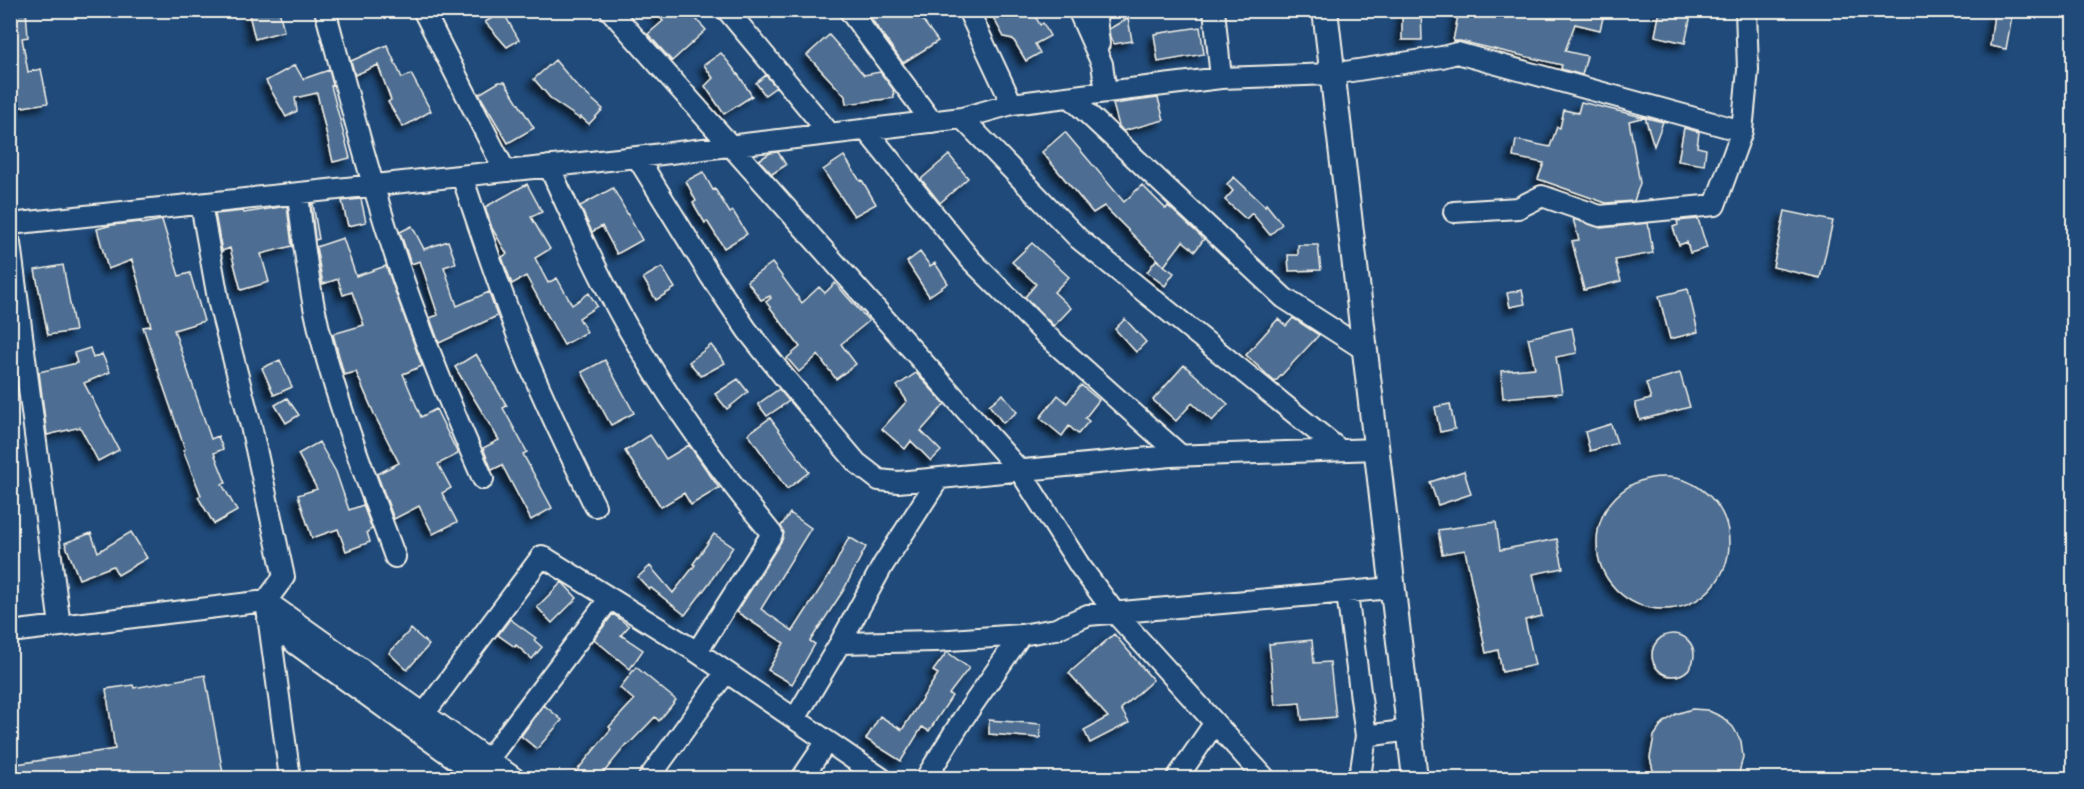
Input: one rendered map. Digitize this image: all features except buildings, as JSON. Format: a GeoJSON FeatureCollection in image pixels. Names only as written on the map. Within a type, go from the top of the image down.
{"type":"FeatureCollection","features":[{"type":"Feature","properties":{"kind":"street"},"geometry":{"type":"LineString","coordinates":[[325,10],[373,186],[415,314],[446,394],[483,479]]}},
{"type":"Feature","properties":{"kind":"street"},"geometry":{"type":"LineString","coordinates":[[423,10],[505,171]]}},
{"type":"Feature","properties":{"kind":"street"},"geometry":{"type":"LineString","coordinates":[[610,10],[1020,471],[1080,566],[1115,613],[1265,778]]}},
{"type":"Feature","properties":{"kind":"street"},"geometry":{"type":"LineString","coordinates":[[727,10],[830,134]]}},
{"type":"Feature","properties":{"kind":"street"},"geometry":{"type":"LineString","coordinates":[[849,10],[932,122]]}},
{"type":"Feature","properties":{"kind":"street"},"geometry":{"type":"LineString","coordinates":[[968,10],[1012,104]]}},
{"type":"Feature","properties":{"kind":"street"},"geometry":{"type":"LineString","coordinates":[[1077,10],[1102,64]]}},
{"type":"Feature","properties":{"kind":"street"},"geometry":{"type":"LineString","coordinates":[[1095,10],[1106,92]]}},
{"type":"Feature","properties":{"kind":"street"},"geometry":{"type":"LineString","coordinates":[[1214,10],[1221,78]]}},
{"type":"Feature","properties":{"kind":"street"},"geometry":{"type":"LineString","coordinates":[[1325,10],[1415,778]]}},
{"type":"Feature","properties":{"kind":"street"},"geometry":{"type":"LineString","coordinates":[[1454,212],[1518,207],[1542,196],[1600,216],[1715,205],[1742,131],[1748,70],[1746,10]]}},
{"type":"Feature","properties":{"kind":"street"},"geometry":{"type":"LineString","coordinates":[[10,225],[866,130],[962,118],[1012,104],[1221,78],[1332,74],[1457,53],[1742,131]]}},
{"type":"Feature","properties":{"kind":"street"},"geometry":{"type":"LineString","coordinates":[[1070,97],[1284,298],[1365,350]]}},
{"type":"Feature","properties":{"kind":"street"},"geometry":{"type":"LineString","coordinates":[[962,118],[1079,239],[1340,450]]}},
{"type":"Feature","properties":{"kind":"street"},"geometry":{"type":"LineString","coordinates":[[866,130],[970,259],[1047,336],[1180,455]]}},
{"type":"Feature","properties":{"kind":"street"},"geometry":{"type":"LineString","coordinates":[[637,157],[711,277],[747,330],[857,463],[879,480],[898,482],[1180,455],[1377,449]]}},
{"type":"Feature","properties":{"kind":"street"},"geometry":{"type":"LineString","coordinates":[[549,166],[593,264],[630,332],[677,405],[744,500],[772,534],[697,652]]}},
{"type":"Feature","properties":{"kind":"street"},"geometry":{"type":"LineString","coordinates":[[462,176],[491,264],[526,356],[595,506]]}},
{"type":"Feature","properties":{"kind":"street"},"geometry":{"type":"LineString","coordinates":[[298,194],[314,308],[332,375],[395,557]]}},
{"type":"Feature","properties":{"kind":"street"},"geometry":{"type":"LineString","coordinates":[[201,204],[219,304],[251,426],[284,577],[267,610],[290,778]]}},
{"type":"Feature","properties":{"kind":"street"},"geometry":{"type":"LineString","coordinates":[[10,243],[60,626]]}},
{"type":"Feature","properties":{"kind":"street"},"geometry":{"type":"LineString","coordinates":[[795,719],[883,565],[939,478]]}},
{"type":"Feature","properties":{"kind":"street"},"geometry":{"type":"LineString","coordinates":[[424,714],[542,556],[697,652],[881,778]]}},
{"type":"Feature","properties":{"kind":"street"},"geometry":{"type":"LineString","coordinates":[[840,643],[936,641],[1021,635],[1056,629],[1088,615],[1226,602],[1347,594],[1392,588]]}},
{"type":"Feature","properties":{"kind":"street"},"geometry":{"type":"LineString","coordinates":[[1347,594],[1366,736],[1360,770],[1356,778]]}},
{"type":"Feature","properties":{"kind":"street"},"geometry":{"type":"LineString","coordinates":[[480,773],[610,598]]}},
{"type":"Feature","properties":{"kind":"street"},"geometry":{"type":"LineString","coordinates":[[267,610],[297,645],[480,773],[514,778]]}},
{"type":"Feature","properties":{"kind":"street"},"geometry":{"type":"LineString","coordinates":[[10,632],[267,610],[424,714],[480,773]]}},
{"type":"Feature","properties":{"kind":"street"},"geometry":{"type":"LineString","coordinates":[[926,778],[962,720],[1021,635]]}},
{"type":"Feature","properties":{"kind":"street"},"geometry":{"type":"LineString","coordinates":[[649,778],[726,672]]}},
{"type":"Feature","properties":{"kind":"street"},"geometry":{"type":"LineString","coordinates":[[1177,778],[1214,724]]}},
{"type":"Feature","properties":{"kind":"street"},"geometry":{"type":"LineString","coordinates":[[1366,736],[1410,730]]}},
{"type":"Feature","properties":{"kind":"street"},"geometry":{"type":"LineString","coordinates":[[802,778],[826,741]]}}]}
